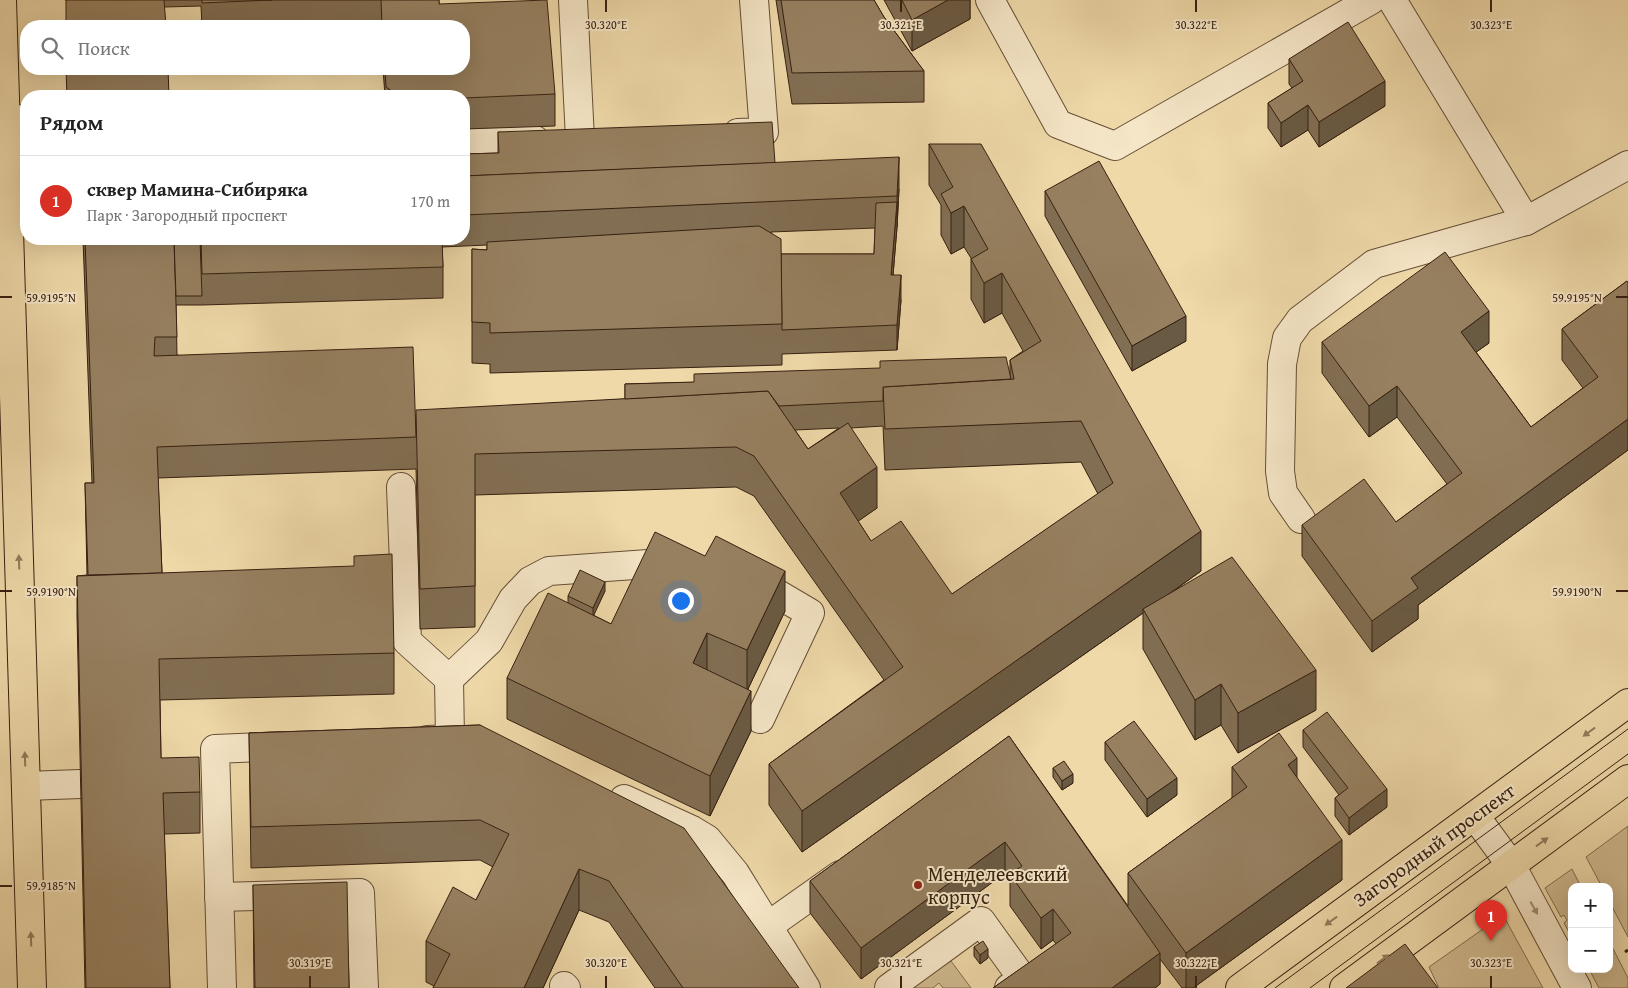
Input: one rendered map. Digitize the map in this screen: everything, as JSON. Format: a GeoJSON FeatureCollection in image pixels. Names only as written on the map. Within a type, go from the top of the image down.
{"type":"FeatureCollection","features":[{"type":"Feature","properties":{"kind":"main road"},"geometry":{"type":"LineString","coordinates":[[2,0],[16,120],[26,786],[32,988]]}},
{"type":"Feature","properties":{"kind":"main road","name":"Загородный проспект"},"geometry":{"type":"LineString","coordinates":[[1240,988],[1628,703]]}},
{"type":"Feature","properties":{"kind":"main road"},"geometry":{"type":"LineString","coordinates":[[1344,988],[1628,779]]}},
{"type":"Feature","properties":{"kind":"street"},"geometry":{"type":"LineString","coordinates":[[470,143],[593,138],[573,0]]}},
{"type":"Feature","properties":{"kind":"street"},"geometry":{"type":"LineString","coordinates":[[717,133],[764,132],[754,0]]}},
{"type":"Feature","properties":{"kind":"street"},"geometry":{"type":"LineString","coordinates":[[990,0],[1058,124],[1115,146],[1372,0]]}},
{"type":"Feature","properties":{"kind":"street"},"geometry":{"type":"LineString","coordinates":[[1392,0],[1526,221]]}},
{"type":"Feature","properties":{"kind":"street"},"geometry":{"type":"LineString","coordinates":[[1301,518],[1283,493],[1280,471],[1282,364],[1287,338],[1300,320],[1374,264],[1526,221],[1628,165]]}},
{"type":"Feature","properties":{"kind":"street"},"geometry":{"type":"LineString","coordinates":[[401,487],[406,641],[449,678],[462,739],[401,741]]}},
{"type":"Feature","properties":{"kind":"street"},"geometry":{"type":"LineString","coordinates":[[449,678],[489,642],[512,598],[530,581],[549,571],[686,562],[705,563]]}},
{"type":"Feature","properties":{"kind":"street"},"geometry":{"type":"LineString","coordinates":[[732,569],[810,613],[760,718]]}},
{"type":"Feature","properties":{"kind":"street"},"geometry":{"type":"LineString","coordinates":[[222,988],[215,748],[313,745]]}},
{"type":"Feature","properties":{"kind":"street"},"geometry":{"type":"LineString","coordinates":[[188,782],[216,781]]}},
{"type":"Feature","properties":{"kind":"street"},"geometry":{"type":"LineString","coordinates":[[26,786],[80,784]]}},
{"type":"Feature","properties":{"kind":"street"},"geometry":{"type":"LineString","coordinates":[[605,791],[692,830],[707,839],[735,873],[806,988]]}},
{"type":"Feature","properties":{"kind":"street"},"geometry":{"type":"LineString","coordinates":[[1475,816],[1511,865],[1577,988]]}},
{"type":"Feature","properties":{"kind":"street"},"geometry":{"type":"LineString","coordinates":[[768,926],[863,859]]}},
{"type":"Feature","properties":{"kind":"street"},"geometry":{"type":"LineString","coordinates":[[219,897],[360,893],[364,988]]}},
{"type":"Feature","properties":{"kind":"street"},"geometry":{"type":"LineString","coordinates":[[889,988],[981,921],[1022,978],[1009,988]]}},
{"type":"Feature","properties":{"kind":"shaded area"},"geometry":{"type":"Polygon","coordinates":[[[1628,826],[1628,937],[1613,909],[1613,883],[1600,883],[1586,857],[1628,826]]]}},
{"type":"Feature","properties":{"kind":"shaded area"},"geometry":{"type":"Polygon","coordinates":[[[1572,869],[1579,883],[1568,883],[1568,930],[1564,923],[1567,920],[1564,915],[1561,917],[1545,888],[1572,869]]]}},
{"type":"Feature","properties":{"kind":"shaded area"},"geometry":{"type":"Polygon","coordinates":[[[1503,915],[1543,988],[1439,988],[1429,967],[1503,915]]]}},
{"type":"Feature","properties":{"kind":"shaded area"},"geometry":{"type":"Polygon","coordinates":[[[1613,949],[1628,978],[1628,988],[1599,988],[1591,973],[1613,973],[1613,949]]]}},
{"type":"Feature","properties":{"kind":"shaded area"},"geometry":{"type":"Polygon","coordinates":[[[948,957],[971,988],[943,988],[939,983],[933,988],[905,988],[948,957]]]}},
{"type":"Feature","properties":{"kind":"building"},"geometry":{"type":"Polygon","coordinates":[[[66,0],[164,0],[166,20],[66,20],[66,0]]]}},
{"type":"Feature","properties":{"kind":"building"},"geometry":{"type":"Polygon","coordinates":[[[202,0],[272,0],[202,3],[202,0]]]}},
{"type":"Feature","properties":{"kind":"building"},"geometry":{"type":"Polygon","coordinates":[[[381,0],[439,0],[439,4],[547,0],[555,94],[470,98],[470,90],[390,90],[386,87],[385,75],[470,75],[470,20],[382,20],[381,0]]]}},
{"type":"Feature","properties":{"kind":"building"},"geometry":{"type":"Polygon","coordinates":[[[781,0],[874,0],[884,17],[924,71],[792,73],[781,0]]]}},
{"type":"Feature","properties":{"kind":"building"},"geometry":{"type":"Polygon","coordinates":[[[902,0],[948,0],[912,20],[902,0]]]}},
{"type":"Feature","properties":{"kind":"building"},"geometry":{"type":"Polygon","coordinates":[[[1348,22],[1385,81],[1319,122],[1308,105],[1281,123],[1268,103],[1303,81],[1289,59],[1348,22]]]}},
{"type":"Feature","properties":{"kind":"building"},"geometry":{"type":"Polygon","coordinates":[[[66,75],[168,75],[169,90],[67,90],[66,75]]]}},
{"type":"Feature","properties":{"kind":"building"},"geometry":{"type":"Polygon","coordinates":[[[772,122],[775,163],[470,176],[470,154],[499,153],[498,132],[772,122]]]}},
{"type":"Feature","properties":{"kind":"building"},"geometry":{"type":"Polygon","coordinates":[[[929,144],[981,144],[1201,531],[802,811],[769,764],[903,667],[754,456],[736,447],[475,454],[475,586],[420,589],[416,410],[768,391],[808,449],[848,423],[877,467],[840,493],[871,541],[901,521],[952,594],[1113,483],[1081,421],[885,429],[883,387],[1014,379],[1010,360],[1041,341],[1002,273],[984,283],[971,259],[988,249],[964,206],[951,213],[941,194],[953,187],[929,144]]]}},
{"type":"Feature","properties":{"kind":"building"},"geometry":{"type":"Polygon","coordinates":[[[899,157],[897,196],[470,215],[470,176],[899,157]]]}},
{"type":"Feature","properties":{"kind":"building"},"geometry":{"type":"Polygon","coordinates":[[[1099,161],[1186,316],[1132,346],[1045,191],[1099,161]]]}},
{"type":"Feature","properties":{"kind":"building"},"geometry":{"type":"Polygon","coordinates":[[[897,202],[891,275],[901,275],[897,325],[782,330],[781,254],[874,254],[876,203],[897,202]]]}},
{"type":"Feature","properties":{"kind":"building"},"geometry":{"type":"Polygon","coordinates":[[[759,226],[781,239],[782,324],[490,333],[490,323],[472,322],[472,249],[487,250],[487,242],[759,226]]]}},
{"type":"Feature","properties":{"kind":"building"},"geometry":{"type":"Polygon","coordinates":[[[85,245],[174,245],[177,337],[155,337],[154,356],[413,347],[416,437],[157,447],[162,573],[88,575],[85,483],[94,483],[85,245]]]}},
{"type":"Feature","properties":{"kind":"building"},"geometry":{"type":"Polygon","coordinates":[[[174,245],[200,245],[202,296],[176,296],[174,245]]]}},
{"type":"Feature","properties":{"kind":"building"},"geometry":{"type":"Polygon","coordinates":[[[201,245],[442,245],[443,267],[202,274],[201,245]]]}},
{"type":"Feature","properties":{"kind":"building"},"geometry":{"type":"Polygon","coordinates":[[[1445,252],[1489,311],[1461,332],[1531,427],[1598,377],[1562,329],[1627,281],[1628,419],[1411,578],[1418,588],[1372,621],[1302,525],[1364,479],[1396,522],[1462,473],[1397,386],[1369,406],[1322,342],[1445,252]]]}},
{"type":"Feature","properties":{"kind":"building"},"geometry":{"type":"Polygon","coordinates":[[[1006,357],[1011,379],[883,387],[883,401],[779,406],[768,391],[625,399],[625,384],[694,382],[694,374],[880,368],[880,361],[1006,357]]]}},
{"type":"Feature","properties":{"kind":"building"},"geometry":{"type":"Polygon","coordinates":[[[655,532],[705,556],[716,536],[785,571],[747,650],[707,633],[693,663],[751,691],[710,776],[507,678],[548,593],[611,624],[655,532]]]}},
{"type":"Feature","properties":{"kind":"building"},"geometry":{"type":"Polygon","coordinates":[[[392,554],[394,653],[159,659],[161,758],[199,757],[200,792],[163,793],[170,988],[86,988],[77,576],[354,566],[354,556],[392,554]]]}},
{"type":"Feature","properties":{"kind":"building"},"geometry":{"type":"Polygon","coordinates":[[[1232,557],[1316,670],[1238,713],[1221,684],[1195,700],[1143,609],[1232,557]]]}},
{"type":"Feature","properties":{"kind":"building"},"geometry":{"type":"Polygon","coordinates":[[[580,570],[605,582],[593,608],[568,596],[580,570]]]}},
{"type":"Feature","properties":{"kind":"building"},"geometry":{"type":"Polygon","coordinates":[[[1327,712],[1387,789],[1349,818],[1335,798],[1348,788],[1303,730],[1327,712]]]}},
{"type":"Feature","properties":{"kind":"building"},"geometry":{"type":"Polygon","coordinates":[[[1134,721],[1177,778],[1147,799],[1105,742],[1134,721]]]}},
{"type":"Feature","properties":{"kind":"building"},"geometry":{"type":"Polygon","coordinates":[[[480,725],[684,828],[799,988],[683,988],[609,881],[579,869],[524,988],[433,988],[450,954],[426,941],[453,887],[476,900],[509,834],[480,820],[251,827],[249,733],[480,725]]]}},
{"type":"Feature","properties":{"kind":"building"},"geometry":{"type":"Polygon","coordinates":[[[1279,733],[1297,758],[1288,765],[1342,840],[1186,953],[1128,873],[1247,787],[1232,767],[1279,733]]]}},
{"type":"Feature","properties":{"kind":"building","name":"Менделеевский корпус"},"geometry":{"type":"Polygon","coordinates":[[[1009,736],[1160,953],[1112,988],[993,988],[1071,933],[1053,909],[1041,918],[1010,874],[1022,866],[1005,842],[861,948],[810,881],[1009,736]]]}},
{"type":"Feature","properties":{"kind":"building"},"geometry":{"type":"Polygon","coordinates":[[[1064,761],[1073,774],[1062,781],[1053,768],[1064,761]]]}},
{"type":"Feature","properties":{"kind":"building"},"geometry":{"type":"Polygon","coordinates":[[[347,882],[349,988],[255,988],[253,885],[347,882]]]}},
{"type":"Feature","properties":{"kind":"building"},"geometry":{"type":"Polygon","coordinates":[[[983,941],[988,949],[980,955],[974,947],[983,941]]]}},
{"type":"Feature","properties":{"kind":"building"},"geometry":{"type":"Polygon","coordinates":[[[1405,944],[1438,988],[1346,988],[1405,944]]]}},
{"type":"Feature","properties":{"kind":"tram line"},"geometry":{"type":"LineString","coordinates":[[1275,988],[1628,729]]}},
{"type":"Feature","properties":{"kind":"tram line"},"geometry":{"type":"LineString","coordinates":[[1310,988],[1628,754]]}},
{"type":"Feature","properties":{"kind":"place","name":"Менделеевский корпус"},"geometry":{"type":"Point","coordinates":[918,885]}},
{"type":"Feature","properties":{"kind":"place","name":"сквер Мамина-Сибиряка"},"geometry":{"type":"Point","coordinates":[1491,941]}}]}
